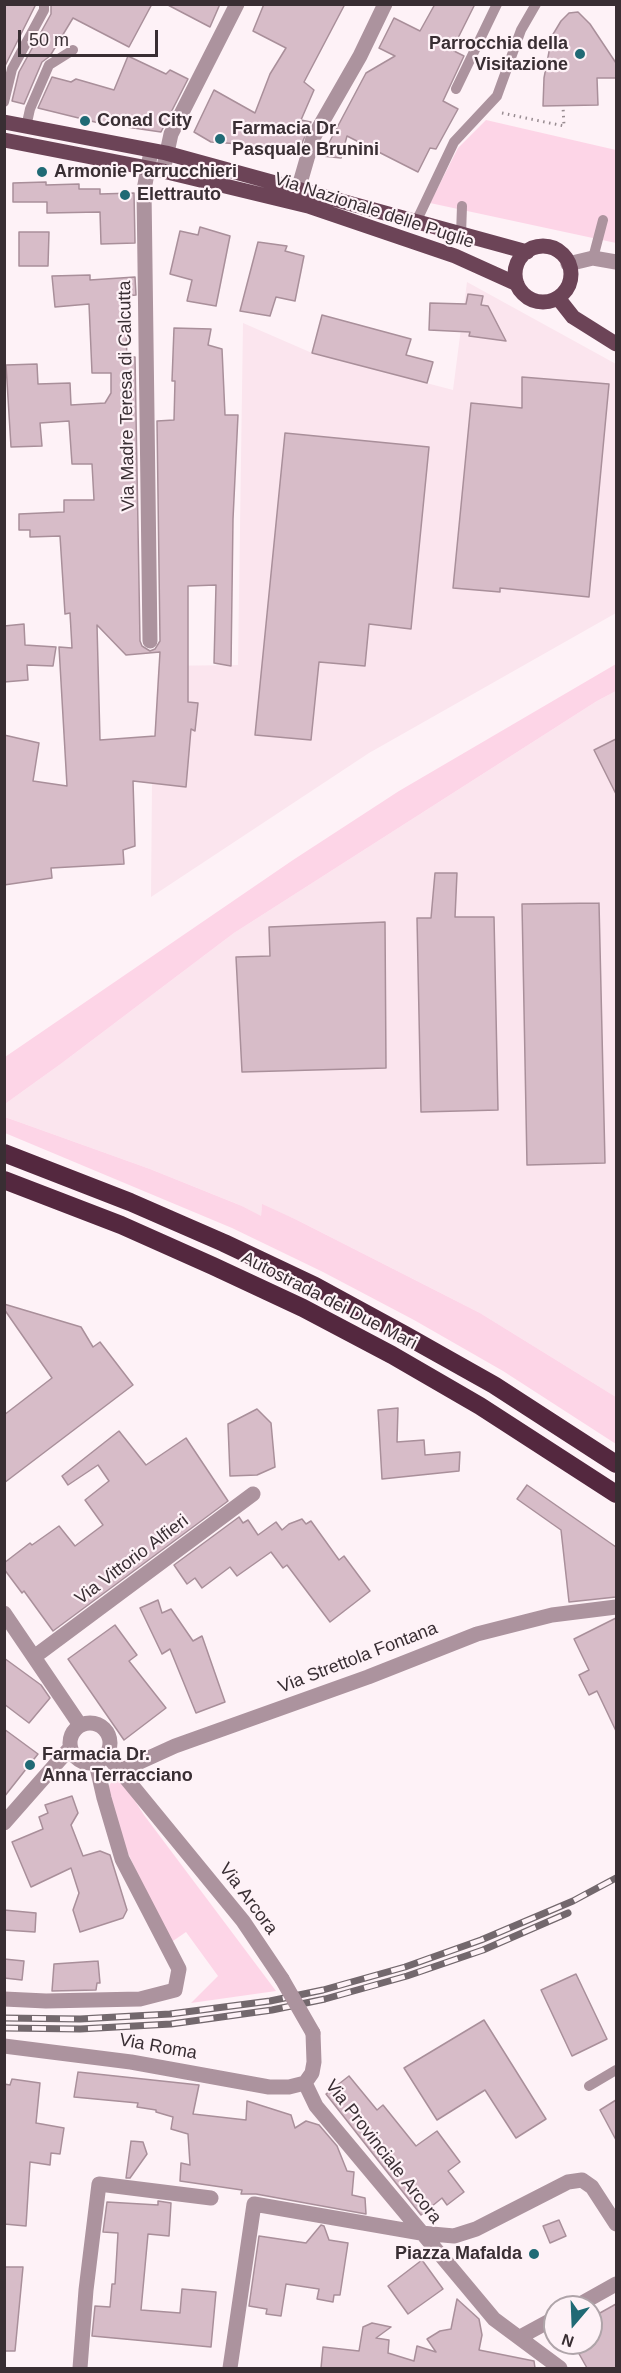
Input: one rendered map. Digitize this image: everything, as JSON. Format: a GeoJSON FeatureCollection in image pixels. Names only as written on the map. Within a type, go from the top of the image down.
{"type":"FeatureCollection","features":[{"type":"Feature","properties":{"kind":"highway","name":"Autostrada dei Due Mari"},"geometry":{"type":"LineString","coordinates":[[4,1154],[130,1202],[315,1286],[494,1385],[616,1464]]}},
{"type":"Feature","properties":{"kind":"highway","name":"Autostrada dei Due Mari"},"geometry":{"type":"LineString","coordinates":[[4,1180],[121,1225],[303,1308],[392,1355],[480,1406],[616,1494]]}},
{"type":"Feature","properties":{"kind":"main road","name":"Via Nazionale delle Puglie"},"geometry":{"type":"LineString","coordinates":[[4,122],[158,152],[527,252]]}},
{"type":"Feature","properties":{"kind":"main road","name":"Via Nazionale delle Puglie"},"geometry":{"type":"LineString","coordinates":[[4,140],[156,170],[308,206],[455,256],[517,284]]}},
{"type":"Feature","properties":{"kind":"main road"},"geometry":{"type":"LineString","coordinates":[[542,246],[550,248],[558,251],[568,264],[570,272],[568,286],[558,298],[542,302],[534,301],[521,291],[517,284],[516,266],[527,252],[542,246]]}},
{"type":"Feature","properties":{"kind":"main road"},"geometry":{"type":"LineString","coordinates":[[558,298],[573,317],[616,344]]}},
{"type":"Feature","properties":{"kind":"street","name":"Via Madre Teresa di Calcutta"},"geometry":{"type":"LineString","coordinates":[[150,641],[144,190],[156,170],[158,152],[171,134],[237,4]]}},
{"type":"Feature","properties":{"kind":"street"},"geometry":{"type":"LineString","coordinates":[[298,190],[313,138],[360,56],[385,4]]}},
{"type":"Feature","properties":{"kind":"street"},"geometry":{"type":"LineString","coordinates":[[568,264],[593,258],[616,262]]}},
{"type":"Feature","properties":{"kind":"street","name":"Via Vittorio Alfieri"},"geometry":{"type":"LineString","coordinates":[[34,1657],[253,1494]]}},
{"type":"Feature","properties":{"kind":"street","name":"Via Strettola Fontana"},"geometry":{"type":"LineString","coordinates":[[120,1771],[175,1746],[368,1677],[477,1634],[552,1615],[616,1607]]}},
{"type":"Feature","properties":{"kind":"street"},"geometry":{"type":"LineString","coordinates":[[4,1613],[80,1725]]}},
{"type":"Feature","properties":{"kind":"street"},"geometry":{"type":"LineString","coordinates":[[4,1823],[70,1748],[72,1735],[80,1725],[94,1723],[106,1730],[111,1742],[102,1759],[104,1798],[122,1858],[179,1970],[175,1990],[140,1999],[46,2001],[4,1999]]}},
{"type":"Feature","properties":{"kind":"street","name":"Via Arcora"},"geometry":{"type":"LineString","coordinates":[[70,1748],[77,1759],[90,1764],[102,1759],[120,1771],[243,1921],[282,1979],[313,2033],[314,2062],[312,2073],[305,2083]]}},
{"type":"Feature","properties":{"kind":"street","name":"Via Roma"},"geometry":{"type":"LineString","coordinates":[[4,2046],[131,2062],[269,2087],[289,2087],[305,2083]]}},
{"type":"Feature","properties":{"kind":"street","name":"Via Provinciale Arcora"},"geometry":{"type":"LineString","coordinates":[[305,2083],[316,2106],[495,2319],[560,2368]]}},
{"type":"Feature","properties":{"kind":"street"},"geometry":{"type":"LineString","coordinates":[[230,2368],[254,2204],[422,2233],[454,2236],[476,2229],[568,2182],[582,2180],[592,2187],[616,2224]]}},
{"type":"Feature","properties":{"kind":"street"},"geometry":{"type":"LineString","coordinates":[[80,2368],[86,2290],[99,2184],[212,2198]]}},
{"type":"Feature","properties":{"kind":"street"},"geometry":{"type":"LineString","coordinates":[[596,2295],[616,2284]]}},
{"type":"Feature","properties":{"kind":"street"},"geometry":{"type":"LineString","coordinates":[[520,2337],[543,2325]]}},
{"type":"Feature","properties":{"kind":"lane"},"geometry":{"type":"LineString","coordinates":[[4,102],[12,69],[44,10],[44,4]]}},
{"type":"Feature","properties":{"kind":"lane"},"geometry":{"type":"LineString","coordinates":[[456,89],[497,4]]}},
{"type":"Feature","properties":{"kind":"lane"},"geometry":{"type":"LineString","coordinates":[[416,222],[454,142],[497,96],[520,30],[536,4]]}},
{"type":"Feature","properties":{"kind":"lane"},"geometry":{"type":"LineString","coordinates":[[26,127],[30,109],[49,65],[73,50]]}},
{"type":"Feature","properties":{"kind":"lane"},"geometry":{"type":"LineString","coordinates":[[461,235],[462,206]]}},
{"type":"Feature","properties":{"kind":"lane"},"geometry":{"type":"LineString","coordinates":[[593,258],[603,220]]}},
{"type":"Feature","properties":{"kind":"lane"},"geometry":{"type":"LineString","coordinates":[[589,2086],[616,2070]]}},
{"type":"Feature","properties":{"kind":"path"},"geometry":{"type":"LineString","coordinates":[[485,109],[564,126],[563,106]]}},
{"type":"Feature","properties":{"kind":"shaded area"},"geometry":{"type":"Polygon","coordinates":[[[486,120],[616,150],[616,243],[430,203],[458,148],[486,120]]]}},
{"type":"Feature","properties":{"kind":"shaded area"},"geometry":{"type":"Polygon","coordinates":[[[467,282],[616,364],[616,613],[369,753],[151,897],[152,784],[158,666],[238,665],[243,323],[312,353],[453,390],[467,282]]]}},
{"type":"Feature","properties":{"kind":"shaded area"},"geometry":{"type":"Polygon","coordinates":[[[616,664],[616,691],[234,933],[5,1104],[5,1057],[293,860],[399,791],[616,664]]]}},
{"type":"Feature","properties":{"kind":"shaded area"},"geometry":{"type":"Polygon","coordinates":[[[616,691],[616,1397],[480,1313],[295,1219],[262,1205],[261,1217],[242,1206],[150,1169],[5,1117],[5,1104],[234,933],[616,691]]]}},
{"type":"Feature","properties":{"kind":"shaded area"},"geometry":{"type":"Polygon","coordinates":[[[5,1117],[150,1169],[242,1206],[261,1216],[262,1204],[480,1313],[616,1397],[616,1444],[503,1371],[323,1272],[232,1228],[5,1133],[5,1117]]]}},
{"type":"Feature","properties":{"kind":"shaded area"},"geometry":{"type":"Polygon","coordinates":[[[114,1779],[121,1779],[144,1815],[276,1991],[191,2003],[218,1976],[186,1932],[170,1943],[120,1836],[108,1787],[114,1779]]]}},
{"type":"Feature","properties":{"kind":"building"},"geometry":{"type":"Polygon","coordinates":[[[4,4],[36,4],[4,68],[4,4]]]}},
{"type":"Feature","properties":{"kind":"building"},"geometry":{"type":"Polygon","coordinates":[[[51,4],[152,4],[129,47],[73,18],[50,56],[42,62],[24,104],[12,101],[19,72],[51,14],[51,4]]]}},
{"type":"Feature","properties":{"kind":"building"},"geometry":{"type":"Polygon","coordinates":[[[166,4],[220,4],[210,27],[166,4]]]}},
{"type":"Feature","properties":{"kind":"building"},"geometry":{"type":"Polygon","coordinates":[[[264,4],[345,4],[304,82],[314,90],[301,120],[311,122],[297,155],[240,144],[211,142],[194,132],[214,90],[255,113],[270,74],[286,48],[253,31],[264,4]]]}},
{"type":"Feature","properties":{"kind":"building"},"geometry":{"type":"Polygon","coordinates":[[[435,4],[475,4],[452,50],[464,56],[443,101],[458,109],[436,149],[430,148],[418,172],[347,136],[341,158],[322,156],[366,73],[395,56],[379,48],[394,18],[420,31],[435,4]]]}},
{"type":"Feature","properties":{"kind":"building","name":"Parrocchia della Visitazione"},"geometry":{"type":"Polygon","coordinates":[[[578,12],[590,24],[616,63],[616,78],[597,78],[598,105],[543,106],[544,78],[552,36],[569,13],[578,12]]]}},
{"type":"Feature","properties":{"kind":"building"},"geometry":{"type":"Polygon","coordinates":[[[128,56],[166,74],[170,70],[188,79],[161,132],[99,123],[38,108],[52,77],[71,82],[76,79],[114,90],[128,56]]]}},
{"type":"Feature","properties":{"kind":"building"},"geometry":{"type":"Polygon","coordinates":[[[46,182],[46,185],[79,184],[79,189],[100,189],[100,194],[134,193],[135,243],[101,244],[100,212],[47,213],[47,202],[13,202],[13,183],[46,182]]]}},
{"type":"Feature","properties":{"kind":"building"},"geometry":{"type":"Polygon","coordinates":[[[200,227],[230,236],[216,306],[187,301],[192,280],[170,274],[180,231],[198,235],[200,227]]]}},
{"type":"Feature","properties":{"kind":"building"},"geometry":{"type":"Polygon","coordinates":[[[19,232],[49,232],[48,266],[19,266],[19,232]]]}},
{"type":"Feature","properties":{"kind":"building"},"geometry":{"type":"Polygon","coordinates":[[[258,242],[287,246],[285,251],[304,256],[295,301],[276,297],[270,316],[240,311],[258,242]]]}},
{"type":"Feature","properties":{"kind":"building"},"geometry":{"type":"Polygon","coordinates":[[[90,275],[90,280],[135,277],[136,295],[126,296],[125,312],[127,357],[135,357],[140,641],[142,646],[150,651],[155,649],[160,641],[157,421],[174,420],[175,381],[172,381],[174,328],[211,329],[208,345],[222,349],[225,415],[238,415],[233,519],[231,666],[214,663],[216,585],[188,586],[188,702],[198,703],[195,731],[191,729],[186,787],[133,781],[135,846],[123,850],[124,864],[51,868],[52,878],[4,885],[4,735],[39,743],[33,781],[67,786],[59,647],[72,648],[70,613],[65,614],[60,536],[30,537],[30,530],[19,530],[19,514],[64,512],[64,500],[94,500],[92,464],[72,464],[69,421],[40,423],[42,446],[11,447],[6,365],[37,364],[38,384],[70,383],[71,405],[105,403],[111,393],[111,373],[92,373],[89,304],[55,307],[52,276],[90,275]],[[97,625],[100,740],[155,736],[160,652],[126,655],[97,625]]]}},
{"type":"Feature","properties":{"kind":"building"},"geometry":{"type":"Polygon","coordinates":[[[468,294],[483,296],[481,305],[488,306],[506,341],[469,336],[470,332],[429,330],[430,303],[466,304],[468,294]]]}},
{"type":"Feature","properties":{"kind":"building"},"geometry":{"type":"Polygon","coordinates":[[[322,315],[411,339],[406,355],[433,362],[427,383],[312,353],[322,315]]]}},
{"type":"Feature","properties":{"kind":"building"},"geometry":{"type":"Polygon","coordinates":[[[522,377],[609,384],[589,597],[500,588],[500,592],[453,588],[471,403],[522,408],[522,377]]]}},
{"type":"Feature","properties":{"kind":"building"},"geometry":{"type":"Polygon","coordinates":[[[285,433],[429,447],[411,629],[369,624],[365,666],[319,662],[311,740],[255,735],[285,433]]]}},
{"type":"Feature","properties":{"kind":"building"},"geometry":{"type":"Polygon","coordinates":[[[24,624],[25,645],[56,647],[53,666],[27,665],[28,680],[4,682],[4,626],[24,624]]]}},
{"type":"Feature","properties":{"kind":"building"},"geometry":{"type":"Polygon","coordinates":[[[616,739],[616,794],[594,750],[616,739]]]}},
{"type":"Feature","properties":{"kind":"building"},"geometry":{"type":"Polygon","coordinates":[[[435,873],[457,873],[455,917],[494,917],[498,1110],[421,1112],[417,918],[431,918],[435,873]]]}},
{"type":"Feature","properties":{"kind":"building"},"geometry":{"type":"Polygon","coordinates":[[[599,903],[605,1163],[527,1165],[522,904],[599,903]]]}},
{"type":"Feature","properties":{"kind":"building"},"geometry":{"type":"Polygon","coordinates":[[[385,922],[386,1068],[242,1072],[236,957],[270,956],[269,927],[385,922]]]}},
{"type":"Feature","properties":{"kind":"building"},"geometry":{"type":"Polygon","coordinates":[[[4,1304],[81,1327],[93,1347],[100,1342],[133,1385],[4,1483],[4,1415],[52,1378],[4,1309],[4,1304]]]}},
{"type":"Feature","properties":{"kind":"building"},"geometry":{"type":"Polygon","coordinates":[[[398,1408],[397,1442],[424,1440],[425,1455],[460,1452],[459,1471],[382,1479],[378,1410],[398,1408]]]}},
{"type":"Feature","properties":{"kind":"building"},"geometry":{"type":"Polygon","coordinates":[[[257,1409],[271,1423],[275,1467],[257,1475],[230,1476],[228,1424],[257,1409]]]}},
{"type":"Feature","properties":{"kind":"building"},"geometry":{"type":"Polygon","coordinates":[[[119,1431],[146,1465],[186,1438],[228,1501],[53,1631],[24,1591],[22,1593],[4,1569],[4,1563],[30,1543],[32,1545],[59,1526],[75,1546],[103,1525],[85,1500],[109,1481],[98,1465],[68,1485],[62,1476],[119,1431]]]}},
{"type":"Feature","properties":{"kind":"building"},"geometry":{"type":"Polygon","coordinates":[[[527,1485],[616,1547],[616,1597],[569,1602],[561,1530],[517,1499],[527,1485]]]}},
{"type":"Feature","properties":{"kind":"building"},"geometry":{"type":"Polygon","coordinates":[[[239,1517],[243,1523],[248,1520],[258,1535],[276,1522],[282,1530],[289,1524],[302,1519],[306,1524],[311,1521],[339,1560],[344,1556],[370,1591],[330,1622],[287,1565],[283,1568],[271,1552],[237,1576],[230,1567],[202,1588],[195,1578],[187,1584],[174,1565],[239,1517]]]}},
{"type":"Feature","properties":{"kind":"building"},"geometry":{"type":"Polygon","coordinates":[[[158,1600],[162,1613],[171,1609],[193,1641],[202,1636],[225,1702],[196,1713],[170,1649],[162,1654],[140,1608],[158,1600]]]}},
{"type":"Feature","properties":{"kind":"building"},"geometry":{"type":"Polygon","coordinates":[[[616,1618],[616,1731],[597,1691],[589,1695],[579,1675],[589,1670],[574,1639],[616,1618]]]}},
{"type":"Feature","properties":{"kind":"building"},"geometry":{"type":"Polygon","coordinates":[[[115,1625],[137,1655],[129,1661],[166,1708],[124,1740],[68,1659],[115,1625]]]}},
{"type":"Feature","properties":{"kind":"building"},"geometry":{"type":"Polygon","coordinates":[[[4,1658],[41,1685],[50,1698],[29,1723],[4,1704],[4,1658]]]}},
{"type":"Feature","properties":{"kind":"building"},"geometry":{"type":"Polygon","coordinates":[[[4,1729],[38,1754],[4,1797],[4,1729]]]}},
{"type":"Feature","properties":{"kind":"building"},"geometry":{"type":"Polygon","coordinates":[[[72,1796],[78,1813],[71,1825],[83,1856],[100,1851],[110,1855],[127,1910],[123,1918],[80,1932],[73,1910],[79,1893],[71,1868],[31,1887],[12,1842],[43,1829],[39,1817],[48,1813],[45,1805],[72,1796]]]}},
{"type":"Feature","properties":{"kind":"building"},"geometry":{"type":"Polygon","coordinates":[[[4,1910],[36,1913],[35,1932],[4,1930],[4,1910]]]}},
{"type":"Feature","properties":{"kind":"building"},"geometry":{"type":"Polygon","coordinates":[[[4,1959],[24,1961],[22,1980],[4,1978],[4,1959]]]}},
{"type":"Feature","properties":{"kind":"building"},"geometry":{"type":"Polygon","coordinates":[[[98,1961],[100,1983],[97,1983],[96,1990],[52,1991],[54,1964],[98,1961]]]}},
{"type":"Feature","properties":{"kind":"building"},"geometry":{"type":"Polygon","coordinates":[[[576,1974],[607,2039],[572,2056],[541,1990],[576,1974]]]}},
{"type":"Feature","properties":{"kind":"building"},"geometry":{"type":"Polygon","coordinates":[[[484,2020],[546,2119],[516,2138],[485,2090],[437,2120],[404,2068],[484,2020]]]}},
{"type":"Feature","properties":{"kind":"building"},"geometry":{"type":"Polygon","coordinates":[[[78,2072],[199,2085],[193,2114],[246,2120],[247,2101],[291,2115],[295,2128],[306,2121],[319,2125],[337,2146],[347,2171],[354,2172],[352,2195],[365,2198],[366,2214],[256,2194],[241,2194],[242,2190],[180,2181],[181,2163],[190,2165],[188,2134],[171,2129],[173,2117],[156,2112],[156,2110],[137,2107],[138,2103],[74,2097],[78,2072]]]}},
{"type":"Feature","properties":{"kind":"building"},"geometry":{"type":"Polygon","coordinates":[[[349,2076],[377,2110],[383,2105],[416,2146],[437,2131],[460,2162],[448,2171],[464,2192],[447,2205],[442,2198],[421,2215],[326,2094],[349,2076]]]}},
{"type":"Feature","properties":{"kind":"building"},"geometry":{"type":"Polygon","coordinates":[[[12,2079],[40,2083],[36,2123],[64,2128],[60,2154],[51,2153],[50,2165],[30,2162],[26,2226],[4,2224],[4,2084],[10,2085],[12,2079]]]}},
{"type":"Feature","properties":{"kind":"building"},"geometry":{"type":"Polygon","coordinates":[[[616,2100],[616,2140],[600,2110],[616,2100]]]}},
{"type":"Feature","properties":{"kind":"building"},"geometry":{"type":"Polygon","coordinates":[[[131,2141],[143,2142],[147,2154],[130,2178],[126,2178],[131,2141]]]}},
{"type":"Feature","properties":{"kind":"building"},"geometry":{"type":"Polygon","coordinates":[[[158,2201],[171,2203],[169,2236],[148,2234],[141,2310],[180,2313],[182,2289],[216,2292],[211,2347],[92,2336],[95,2306],[110,2307],[112,2284],[115,2284],[118,2233],[103,2232],[107,2202],[158,2205],[158,2201]]]}},
{"type":"Feature","properties":{"kind":"building"},"geometry":{"type":"Polygon","coordinates":[[[559,2220],[566,2236],[550,2243],[543,2226],[559,2220]]]}},
{"type":"Feature","properties":{"kind":"building"},"geometry":{"type":"Polygon","coordinates":[[[321,2225],[324,2226],[329,2240],[348,2243],[340,2295],[334,2295],[333,2302],[317,2299],[319,2289],[286,2284],[281,2316],[266,2314],[267,2309],[249,2306],[259,2236],[306,2243],[321,2225]]]}},
{"type":"Feature","properties":{"kind":"building"},"geometry":{"type":"Polygon","coordinates":[[[422,2260],[443,2289],[408,2314],[388,2286],[422,2260]]]}},
{"type":"Feature","properties":{"kind":"building"},"geometry":{"type":"Polygon","coordinates":[[[4,2267],[23,2267],[15,2351],[4,2351],[4,2267]]]}},
{"type":"Feature","properties":{"kind":"building"},"geometry":{"type":"Polygon","coordinates":[[[457,2299],[479,2319],[482,2335],[479,2350],[534,2361],[535,2368],[321,2368],[323,2347],[359,2351],[363,2327],[372,2323],[391,2327],[376,2338],[389,2340],[388,2353],[414,2361],[417,2346],[436,2352],[427,2339],[440,2331],[451,2329],[457,2299]]]}},
{"type":"Feature","properties":{"kind":"building"},"geometry":{"type":"Polygon","coordinates":[[[616,2304],[616,2368],[587,2368],[580,2355],[603,2355],[603,2311],[616,2304]]]}},
{"type":"Feature","properties":{"kind":"railway"},"geometry":{"type":"LineString","coordinates":[[4,2018],[80,2019],[170,2014],[270,2001],[323,1990],[405,1967],[481,1940],[573,1901],[616,1878]]}},
{"type":"Feature","properties":{"kind":"railway"},"geometry":{"type":"LineString","coordinates":[[4,2028],[80,2029],[171,2024],[272,2010],[325,1999],[407,1976],[483,1950],[568,1913]]}},
{"type":"Feature","properties":{"kind":"place","name":"Parrocchia della Visitazione"},"geometry":{"type":"Point","coordinates":[580,54]}},
{"type":"Feature","properties":{"kind":"place","name":"Conad City"},"geometry":{"type":"Point","coordinates":[85,121]}},
{"type":"Feature","properties":{"kind":"place","name":"Farmacia Dr. Pasquale Brunini"},"geometry":{"type":"Point","coordinates":[220,139]}},
{"type":"Feature","properties":{"kind":"place","name":"Armonie Parrucchieri"},"geometry":{"type":"Point","coordinates":[42,172]}},
{"type":"Feature","properties":{"kind":"place","name":"Elettrauto"},"geometry":{"type":"Point","coordinates":[125,195]}},
{"type":"Feature","properties":{"kind":"place","name":"Farmacia Dr. Anna Terracciano"},"geometry":{"type":"Point","coordinates":[30,1765]}},
{"type":"Feature","properties":{"kind":"place","name":"Piazza Mafalda"},"geometry":{"type":"Point","coordinates":[534,2254]}}]}
